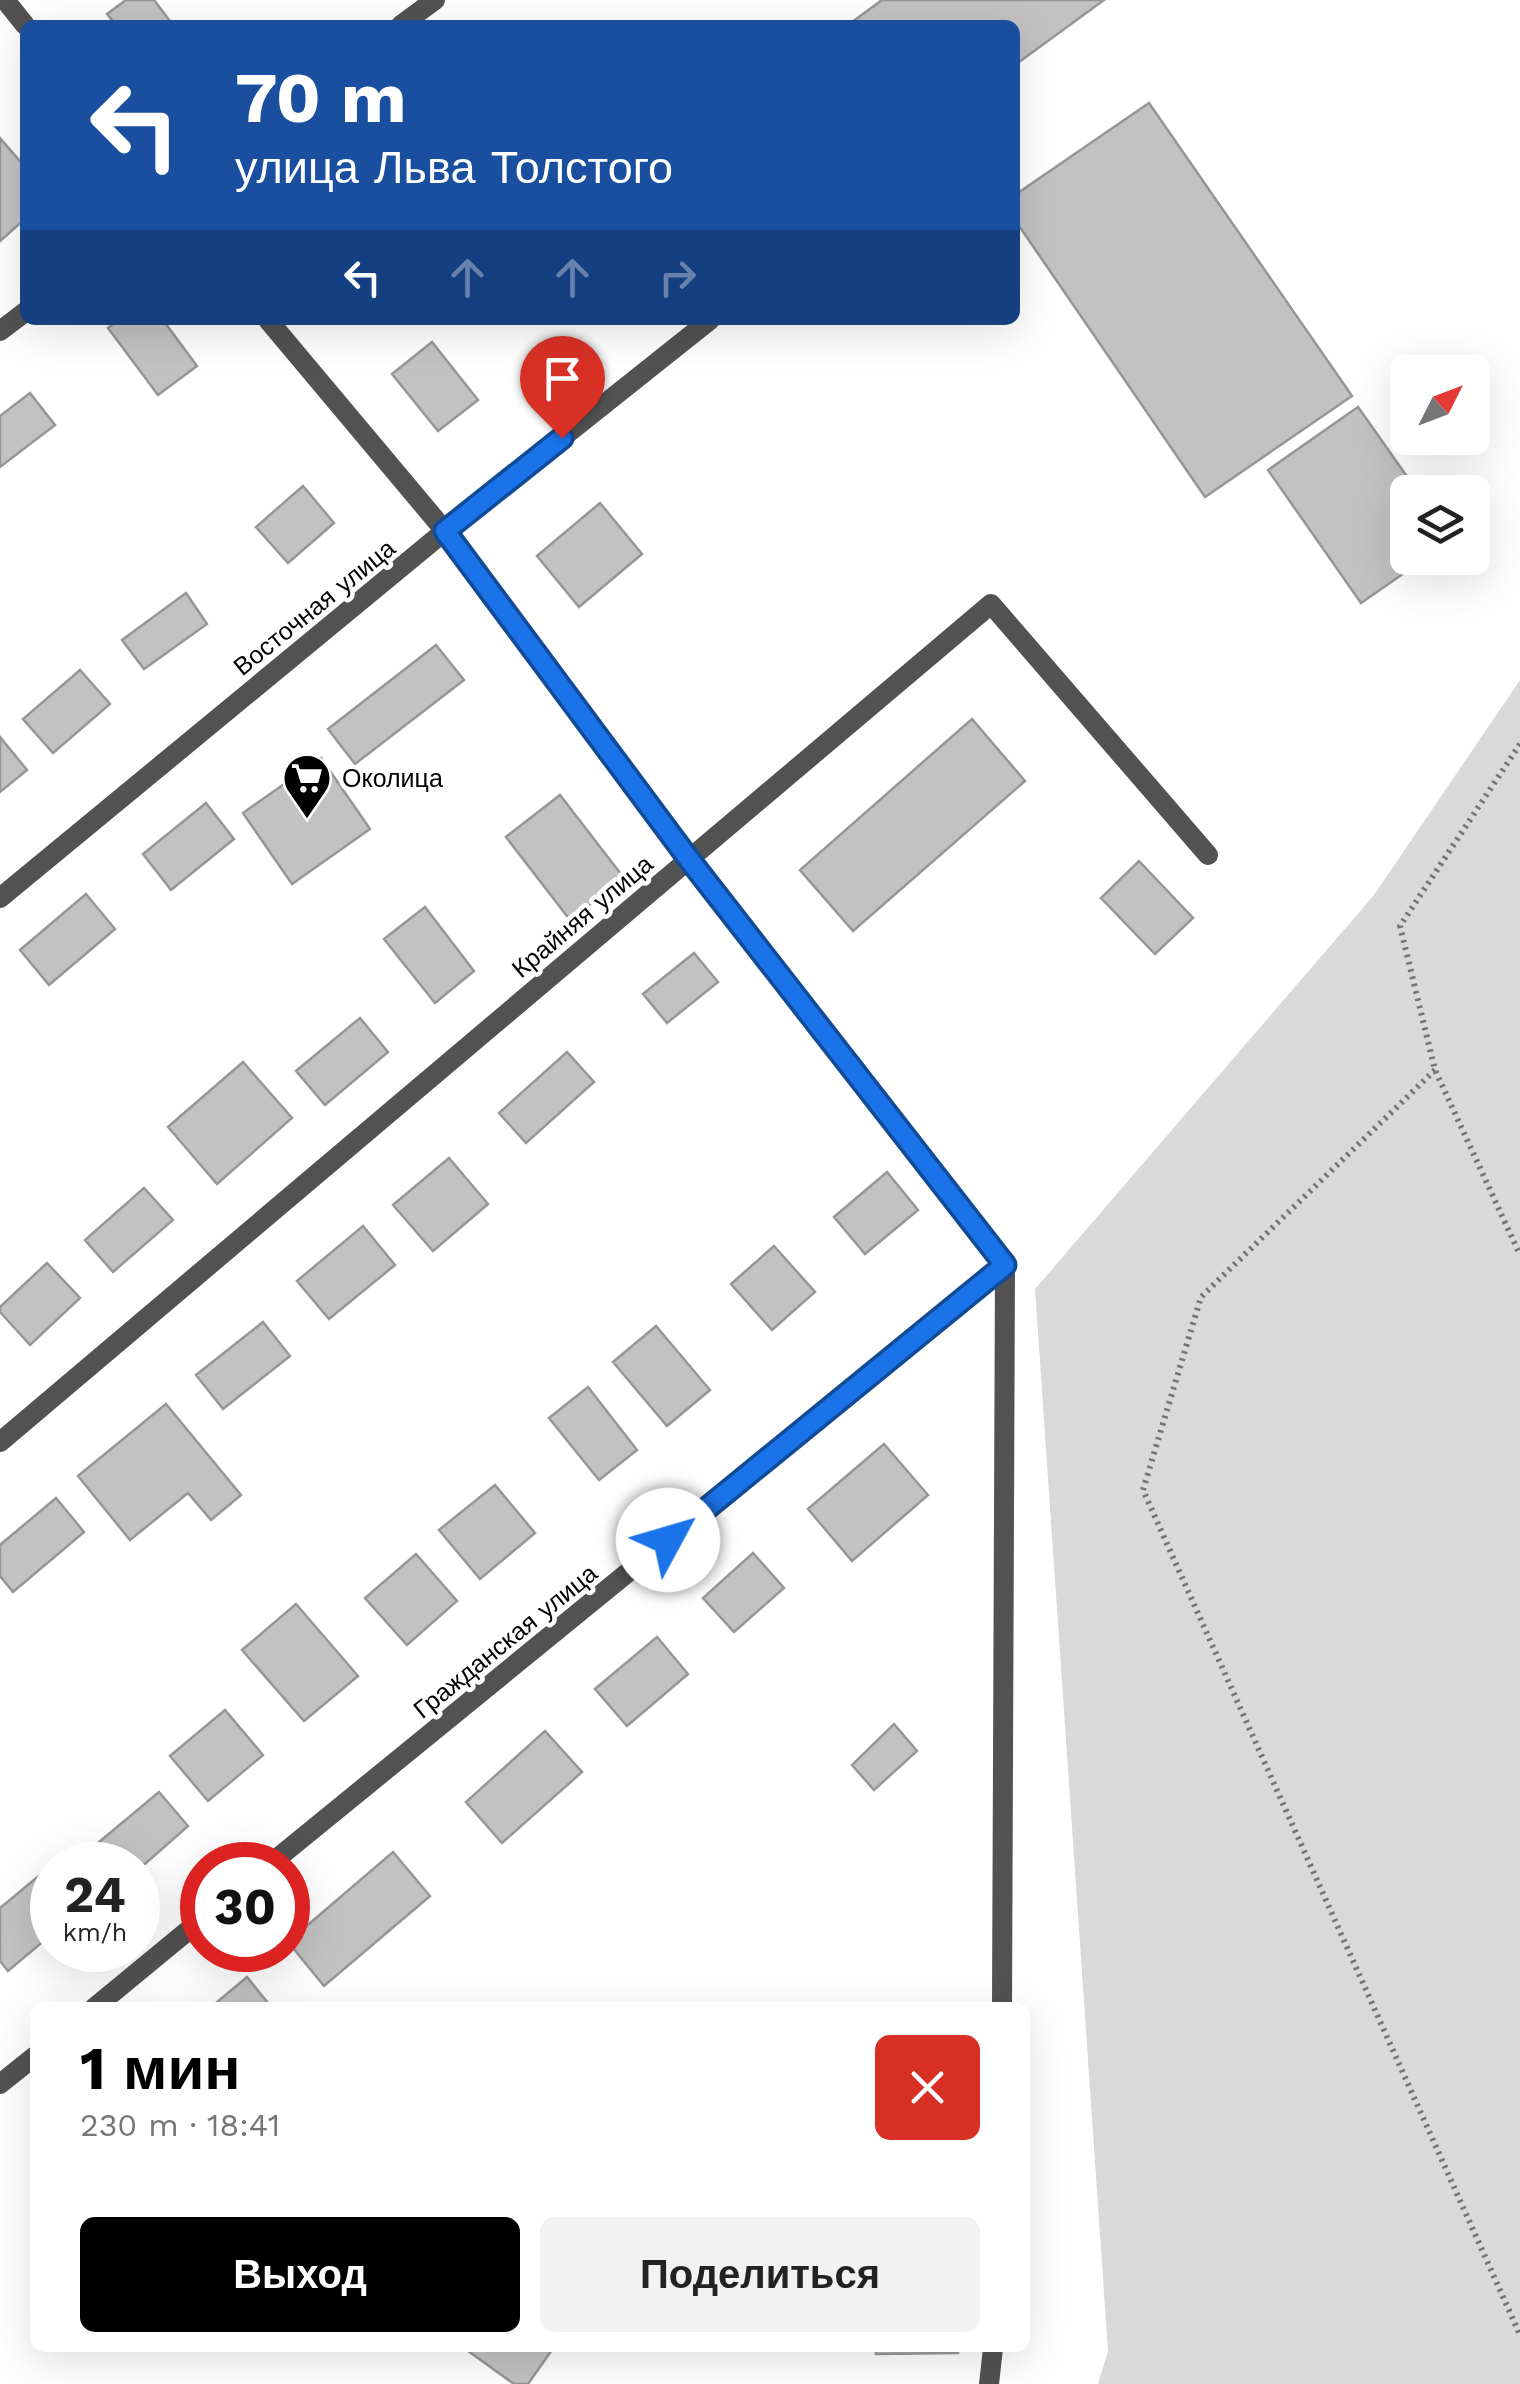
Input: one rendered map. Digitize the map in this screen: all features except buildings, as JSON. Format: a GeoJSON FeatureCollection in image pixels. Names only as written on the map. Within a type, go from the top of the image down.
{"type":"FeatureCollection","features":[{"type":"Feature","properties":{"kind":"street"},"geometry":{"type":"LineString","coordinates":[[4,0],[21,20]]}},
{"type":"Feature","properties":{"kind":"street"},"geometry":{"type":"LineString","coordinates":[[408,20],[435,0]]}},
{"type":"Feature","properties":{"kind":"street"},"geometry":{"type":"LineString","coordinates":[[0,331],[20,316]]}},
{"type":"Feature","properties":{"kind":"street"},"geometry":{"type":"LineString","coordinates":[[272,325],[445,531],[688,858],[1005,1265],[1002,2002]]}},
{"type":"Feature","properties":{"kind":"street","name":"Восточная улица"},"geometry":{"type":"LineString","coordinates":[[0,898],[445,531],[704,325]]}},
{"type":"Feature","properties":{"kind":"street","name":"Крайняя улица"},"geometry":{"type":"LineString","coordinates":[[0,1442],[991,604],[1208,855]]}},
{"type":"Feature","properties":{"kind":"street","name":"Гражданская улица"},"geometry":{"type":"LineString","coordinates":[[297,1842],[1005,1265]]}},
{"type":"Feature","properties":{"kind":"street"},"geometry":{"type":"LineString","coordinates":[[101,2002],[180,1938]]}},
{"type":"Feature","properties":{"kind":"street"},"geometry":{"type":"LineString","coordinates":[[0,2084],[30,2060]]}},
{"type":"Feature","properties":{"kind":"street"},"geometry":{"type":"LineString","coordinates":[[989,2384],[993,2352]]}},
{"type":"Feature","properties":{"kind":"path"},"geometry":{"type":"LineString","coordinates":[[1520,744],[1400,926],[1435,1070],[1520,1256]]}},
{"type":"Feature","properties":{"kind":"path"},"geometry":{"type":"LineString","coordinates":[[1435,1070],[1201,1297],[1143,1490],[1520,2335]]}},
{"type":"Feature","properties":{"kind":"shaded area"},"geometry":{"type":"Polygon","coordinates":[[[1520,680],[1520,2384],[1098,2384],[1108,2351],[1035,1289],[1374,895],[1520,680]]]}},
{"type":"Feature","properties":{"kind":"place","name":"Околица"},"geometry":{"type":"Point","coordinates":[307,820]}},
{"type":"Feature","properties":{"kind":"route"},"geometry":{"type":"LineString","coordinates":[[562,438],[445,531],[688,858],[1005,1265],[668,1540]]}}]}
